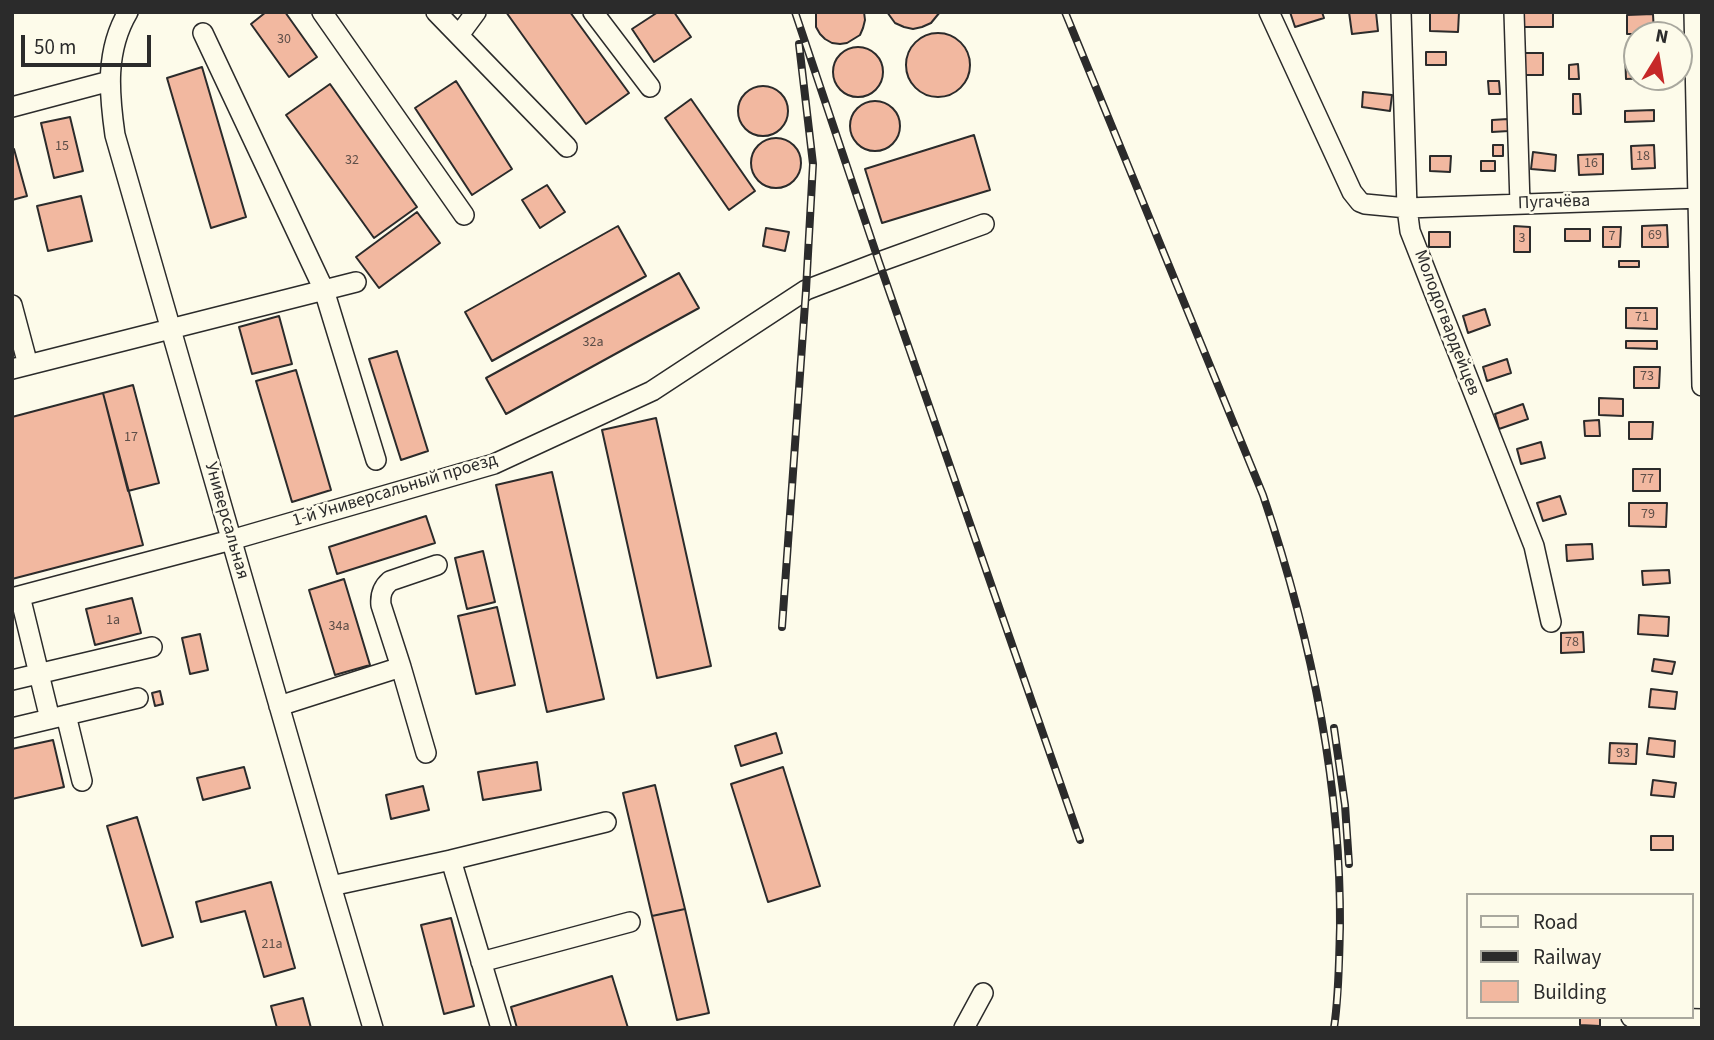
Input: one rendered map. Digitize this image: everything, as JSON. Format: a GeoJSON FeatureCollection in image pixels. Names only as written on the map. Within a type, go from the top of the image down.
{"type":"FeatureCollection","features":[{"type":"Feature","properties":{"kind":"street","name":"Универсальная"},"geometry":{"type":"LineString","coordinates":[[128,12],[117,35],[111,65],[115,135],[373,1028]]}},
{"type":"Feature","properties":{"kind":"street"},"geometry":{"type":"LineString","coordinates":[[321,12],[464,215]]}},
{"type":"Feature","properties":{"kind":"street"},"geometry":{"type":"LineString","coordinates":[[436,12],[567,147]]}},
{"type":"Feature","properties":{"kind":"street"},"geometry":{"type":"LineString","coordinates":[[459,35],[476,12]]}},
{"type":"Feature","properties":{"kind":"street"},"geometry":{"type":"LineString","coordinates":[[593,12],[650,87]]}},
{"type":"Feature","properties":{"kind":"street","name":"Пугачёва"},"geometry":{"type":"LineString","coordinates":[[1269,12],[1360,202],[1371,206],[1407,208],[1700,198]]}},
{"type":"Feature","properties":{"kind":"street","name":"Молодогвардейцев"},"geometry":{"type":"LineString","coordinates":[[1402,12],[1407,208],[1410,231],[1534,546],[1551,622]]}},
{"type":"Feature","properties":{"kind":"street"},"geometry":{"type":"LineString","coordinates":[[1514,12],[1520,204]]}},
{"type":"Feature","properties":{"kind":"street"},"geometry":{"type":"LineString","coordinates":[[1694,12],[1702,386]]}},
{"type":"Feature","properties":{"kind":"street"},"geometry":{"type":"LineString","coordinates":[[203,33],[324,290],[376,460]]}},
{"type":"Feature","properties":{"kind":"street"},"geometry":{"type":"LineString","coordinates":[[12,107],[110,81]]}},
{"type":"Feature","properties":{"kind":"street","name":"1-й Универсальный проезд"},"geometry":{"type":"LineString","coordinates":[[16,597],[231,540],[494,464],[652,391],[806,290],[984,225]]}},
{"type":"Feature","properties":{"kind":"street"},"geometry":{"type":"LineString","coordinates":[[12,305],[20,367],[356,282]]}},
{"type":"Feature","properties":{"kind":"street"},"geometry":{"type":"LineString","coordinates":[[426,753],[380,595],[390,581],[438,565]]}},
{"type":"Feature","properties":{"kind":"street"},"geometry":{"type":"LineString","coordinates":[[16,597],[39,674],[82,781]]}},
{"type":"Feature","properties":{"kind":"street"},"geometry":{"type":"LineString","coordinates":[[12,680],[152,647]]}},
{"type":"Feature","properties":{"kind":"street"},"geometry":{"type":"LineString","coordinates":[[279,706],[401,667]]}},
{"type":"Feature","properties":{"kind":"street"},"geometry":{"type":"LineString","coordinates":[[12,728],[138,698]]}},
{"type":"Feature","properties":{"kind":"street"},"geometry":{"type":"LineString","coordinates":[[331,886],[606,822]]}},
{"type":"Feature","properties":{"kind":"street"},"geometry":{"type":"LineString","coordinates":[[451,860],[500,1028]]}},
{"type":"Feature","properties":{"kind":"street"},"geometry":{"type":"LineString","coordinates":[[481,962],[630,922]]}},
{"type":"Feature","properties":{"kind":"street"},"geometry":{"type":"LineString","coordinates":[[964,1028],[984,993]]}},
{"type":"Feature","properties":{"kind":"building"},"geometry":{"type":"Polygon","coordinates":[[[266,12],[285,12],[317,57],[289,77],[251,24],[266,12]]]}},
{"type":"Feature","properties":{"kind":"building"},"geometry":{"type":"Polygon","coordinates":[[[506,12],[570,12],[629,93],[586,124],[506,12]]]}},
{"type":"Feature","properties":{"kind":"building"},"geometry":{"type":"Polygon","coordinates":[[[658,12],[674,12],[691,37],[654,62],[632,29],[658,12]]]}},
{"type":"Feature","properties":{"kind":"building"},"geometry":{"type":"Polygon","coordinates":[[[816,12],[864,12],[865,20],[860,35],[847,43],[832,43],[820,34],[816,27],[816,12]]]}},
{"type":"Feature","properties":{"kind":"building"},"geometry":{"type":"Polygon","coordinates":[[[887,12],[940,12],[931,23],[913,29],[895,23],[887,12]]]}},
{"type":"Feature","properties":{"kind":"building"},"geometry":{"type":"Polygon","coordinates":[[[1290,12],[1322,12],[1324,18],[1295,27],[1290,12]]]}},
{"type":"Feature","properties":{"kind":"building"},"geometry":{"type":"Polygon","coordinates":[[[1349,12],[1376,12],[1378,31],[1352,34],[1349,12]]]}},
{"type":"Feature","properties":{"kind":"building"},"geometry":{"type":"Polygon","coordinates":[[[1430,12],[1459,12],[1458,32],[1430,31],[1430,12]]]}},
{"type":"Feature","properties":{"kind":"building"},"geometry":{"type":"Polygon","coordinates":[[[1524,12],[1553,12],[1553,27],[1524,27],[1524,12]]]}},
{"type":"Feature","properties":{"kind":"building"},"geometry":{"type":"Polygon","coordinates":[[[1653,14],[1653,21],[1627,21],[1627,15],[1653,14]]]}},
{"type":"Feature","properties":{"kind":"building"},"geometry":{"type":"Polygon","coordinates":[[[932,33],[944,33],[961,42],[968,53],[968,77],[961,88],[944,97],[932,97],[920,92],[911,83],[906,71],[906,59],[911,47],[920,38],[932,33]]]}},
{"type":"Feature","properties":{"kind":"building"},"geometry":{"type":"Polygon","coordinates":[[[858,47],[876,54],[883,72],[876,90],[858,97],[840,90],[833,72],[840,54],[858,47]]]}},
{"type":"Feature","properties":{"kind":"building"},"geometry":{"type":"Polygon","coordinates":[[[1426,52],[1446,52],[1446,65],[1426,65],[1426,52]]]}},
{"type":"Feature","properties":{"kind":"building"},"geometry":{"type":"Polygon","coordinates":[[[1524,53],[1543,53],[1543,75],[1524,75],[1524,53]]]}},
{"type":"Feature","properties":{"kind":"building"},"geometry":{"type":"Polygon","coordinates":[[[1578,64],[1579,79],[1569,79],[1569,65],[1578,64]]]}},
{"type":"Feature","properties":{"kind":"building"},"geometry":{"type":"Polygon","coordinates":[[[202,67],[246,217],[211,228],[167,78],[202,67]]]}},
{"type":"Feature","properties":{"kind":"building"},"geometry":{"type":"Polygon","coordinates":[[[456,81],[512,169],[472,195],[415,108],[456,81]]]}},
{"type":"Feature","properties":{"kind":"building"},"geometry":{"type":"Polygon","coordinates":[[[1488,81],[1499,81],[1500,94],[1489,94],[1488,81]]]}},
{"type":"Feature","properties":{"kind":"building"},"geometry":{"type":"Polygon","coordinates":[[[330,84],[417,207],[374,238],[286,115],[330,84]]]}},
{"type":"Feature","properties":{"kind":"building"},"geometry":{"type":"Polygon","coordinates":[[[763,86],[781,93],[788,111],[781,129],[763,136],[745,129],[738,111],[745,93],[763,86]]]}},
{"type":"Feature","properties":{"kind":"building"},"geometry":{"type":"Polygon","coordinates":[[[1363,92],[1392,95],[1390,111],[1362,107],[1363,92]]]}},
{"type":"Feature","properties":{"kind":"building"},"geometry":{"type":"Polygon","coordinates":[[[1573,94],[1580,94],[1581,114],[1573,114],[1573,94]]]}},
{"type":"Feature","properties":{"kind":"building"},"geometry":{"type":"Polygon","coordinates":[[[691,99],[755,191],[729,210],[665,118],[691,99]]]}},
{"type":"Feature","properties":{"kind":"building"},"geometry":{"type":"Polygon","coordinates":[[[875,101],[893,108],[900,126],[893,144],[875,151],[857,144],[850,126],[857,108],[875,101]]]}},
{"type":"Feature","properties":{"kind":"building"},"geometry":{"type":"Polygon","coordinates":[[[1654,110],[1654,121],[1625,122],[1625,111],[1654,110]]]}},
{"type":"Feature","properties":{"kind":"building"},"geometry":{"type":"Polygon","coordinates":[[[70,117],[83,171],[54,178],[41,123],[70,117]]]}},
{"type":"Feature","properties":{"kind":"building"},"geometry":{"type":"Polygon","coordinates":[[[1508,119],[1509,131],[1492,132],[1492,120],[1508,119]]]}},
{"type":"Feature","properties":{"kind":"building"},"geometry":{"type":"Polygon","coordinates":[[[974,135],[990,190],[882,223],[865,169],[974,135]]]}},
{"type":"Feature","properties":{"kind":"building"},"geometry":{"type":"Polygon","coordinates":[[[776,138],[794,145],[801,163],[794,181],[776,188],[758,181],[751,163],[758,145],[776,138]]]}},
{"type":"Feature","properties":{"kind":"building"},"geometry":{"type":"Polygon","coordinates":[[[1493,145],[1503,145],[1503,156],[1493,156],[1493,145]]]}},
{"type":"Feature","properties":{"kind":"building"},"geometry":{"type":"Polygon","coordinates":[[[1654,145],[1655,168],[1632,169],[1631,146],[1654,145]]]}},
{"type":"Feature","properties":{"kind":"building"},"geometry":{"type":"Polygon","coordinates":[[[14,149],[27,196],[12,200],[12,150],[14,149]]]}},
{"type":"Feature","properties":{"kind":"building"},"geometry":{"type":"Polygon","coordinates":[[[1533,152],[1556,155],[1555,171],[1531,169],[1533,152]]]}},
{"type":"Feature","properties":{"kind":"building"},"geometry":{"type":"Polygon","coordinates":[[[1603,154],[1603,174],[1579,175],[1578,155],[1603,154]]]}},
{"type":"Feature","properties":{"kind":"building"},"geometry":{"type":"Polygon","coordinates":[[[1430,156],[1451,156],[1450,172],[1430,171],[1430,156]]]}},
{"type":"Feature","properties":{"kind":"building"},"geometry":{"type":"Polygon","coordinates":[[[1481,161],[1495,161],[1495,171],[1481,171],[1481,161]]]}},
{"type":"Feature","properties":{"kind":"building"},"geometry":{"type":"Polygon","coordinates":[[[547,185],[565,212],[540,228],[522,200],[547,185]]]}},
{"type":"Feature","properties":{"kind":"building"},"geometry":{"type":"Polygon","coordinates":[[[81,196],[92,241],[48,251],[37,206],[81,196]]]}},
{"type":"Feature","properties":{"kind":"building"},"geometry":{"type":"Polygon","coordinates":[[[417,212],[440,243],[379,288],[356,257],[417,212]]]}},
{"type":"Feature","properties":{"kind":"building"},"geometry":{"type":"Polygon","coordinates":[[[1667,225],[1668,247],[1642,247],[1642,226],[1667,225]]]}},
{"type":"Feature","properties":{"kind":"building"},"geometry":{"type":"Polygon","coordinates":[[[618,226],[646,276],[492,361],[465,312],[618,226]]]}},
{"type":"Feature","properties":{"kind":"building"},"geometry":{"type":"Polygon","coordinates":[[[1514,226],[1530,227],[1530,252],[1514,252],[1514,226]]]}},
{"type":"Feature","properties":{"kind":"building"},"geometry":{"type":"Polygon","coordinates":[[[1603,227],[1621,227],[1620,247],[1603,247],[1603,227]]]}},
{"type":"Feature","properties":{"kind":"building"},"geometry":{"type":"Polygon","coordinates":[[[766,228],[789,232],[785,251],[763,246],[766,228]]]}},
{"type":"Feature","properties":{"kind":"building"},"geometry":{"type":"Polygon","coordinates":[[[1565,229],[1590,229],[1590,241],[1565,241],[1565,229]]]}},
{"type":"Feature","properties":{"kind":"building"},"geometry":{"type":"Polygon","coordinates":[[[1429,232],[1450,232],[1450,247],[1429,247],[1429,232]]]}},
{"type":"Feature","properties":{"kind":"building"},"geometry":{"type":"Polygon","coordinates":[[[1619,261],[1639,261],[1639,267],[1619,267],[1619,261]]]}},
{"type":"Feature","properties":{"kind":"building"},"geometry":{"type":"Polygon","coordinates":[[[679,273],[699,308],[506,414],[486,378],[679,273]]]}},
{"type":"Feature","properties":{"kind":"building"},"geometry":{"type":"Polygon","coordinates":[[[1626,308],[1657,308],[1657,329],[1626,328],[1626,308]]]}},
{"type":"Feature","properties":{"kind":"building"},"geometry":{"type":"Polygon","coordinates":[[[1485,309],[1490,325],[1468,333],[1463,316],[1485,309]]]}},
{"type":"Feature","properties":{"kind":"building"},"geometry":{"type":"Polygon","coordinates":[[[279,316],[292,364],[252,374],[239,327],[279,316]]]}},
{"type":"Feature","properties":{"kind":"building"},"geometry":{"type":"Polygon","coordinates":[[[1626,341],[1657,341],[1657,349],[1626,348],[1626,341]]]}},
{"type":"Feature","properties":{"kind":"building"},"geometry":{"type":"Polygon","coordinates":[[[397,351],[428,451],[401,460],[369,359],[397,351]]]}},
{"type":"Feature","properties":{"kind":"building"},"geometry":{"type":"Polygon","coordinates":[[[1507,359],[1511,373],[1487,381],[1483,367],[1507,359]]]}},
{"type":"Feature","properties":{"kind":"building"},"geometry":{"type":"Polygon","coordinates":[[[1634,367],[1660,367],[1659,388],[1634,388],[1634,367]]]}},
{"type":"Feature","properties":{"kind":"building"},"geometry":{"type":"Polygon","coordinates":[[[296,370],[331,490],[292,502],[256,381],[296,370]]]}},
{"type":"Feature","properties":{"kind":"building"},"geometry":{"type":"Polygon","coordinates":[[[133,385],[159,483],[128,491],[103,393],[133,385]]]}},
{"type":"Feature","properties":{"kind":"building"},"geometry":{"type":"Polygon","coordinates":[[[103,393],[143,545],[12,579],[12,417],[103,393]]]}},
{"type":"Feature","properties":{"kind":"building"},"geometry":{"type":"Polygon","coordinates":[[[1599,398],[1623,399],[1623,416],[1599,415],[1599,398]]]}},
{"type":"Feature","properties":{"kind":"building"},"geometry":{"type":"Polygon","coordinates":[[[1523,404],[1528,419],[1499,429],[1495,414],[1523,404]]]}},
{"type":"Feature","properties":{"kind":"building"},"geometry":{"type":"Polygon","coordinates":[[[656,418],[711,666],[657,678],[602,430],[656,418]]]}},
{"type":"Feature","properties":{"kind":"building"},"geometry":{"type":"Polygon","coordinates":[[[1599,420],[1600,436],[1585,436],[1584,421],[1599,420]]]}},
{"type":"Feature","properties":{"kind":"building"},"geometry":{"type":"Polygon","coordinates":[[[1629,422],[1653,422],[1652,439],[1629,439],[1629,422]]]}},
{"type":"Feature","properties":{"kind":"building"},"geometry":{"type":"Polygon","coordinates":[[[1541,442],[1545,458],[1521,464],[1517,449],[1541,442]]]}},
{"type":"Feature","properties":{"kind":"building"},"geometry":{"type":"Polygon","coordinates":[[[1633,469],[1660,469],[1660,491],[1633,491],[1633,469]]]}},
{"type":"Feature","properties":{"kind":"building"},"geometry":{"type":"Polygon","coordinates":[[[552,472],[604,699],[547,712],[496,485],[552,472]]]}},
{"type":"Feature","properties":{"kind":"building"},"geometry":{"type":"Polygon","coordinates":[[[1560,496],[1566,514],[1543,521],[1537,503],[1560,496]]]}},
{"type":"Feature","properties":{"kind":"building"},"geometry":{"type":"Polygon","coordinates":[[[1629,503],[1667,503],[1666,527],[1629,526],[1629,503]]]}},
{"type":"Feature","properties":{"kind":"building"},"geometry":{"type":"Polygon","coordinates":[[[426,516],[435,543],[337,574],[329,547],[426,516]]]}},
{"type":"Feature","properties":{"kind":"building"},"geometry":{"type":"Polygon","coordinates":[[[1592,544],[1593,559],[1567,561],[1566,545],[1592,544]]]}},
{"type":"Feature","properties":{"kind":"building"},"geometry":{"type":"Polygon","coordinates":[[[483,551],[495,602],[467,609],[455,558],[483,551]]]}},
{"type":"Feature","properties":{"kind":"building"},"geometry":{"type":"Polygon","coordinates":[[[1669,570],[1670,583],[1643,585],[1642,571],[1669,570]]]}},
{"type":"Feature","properties":{"kind":"building"},"geometry":{"type":"Polygon","coordinates":[[[344,579],[370,665],[335,675],[309,590],[344,579]]]}},
{"type":"Feature","properties":{"kind":"building"},"geometry":{"type":"Polygon","coordinates":[[[132,598],[141,633],[95,645],[86,609],[132,598]]]}},
{"type":"Feature","properties":{"kind":"building"},"geometry":{"type":"Polygon","coordinates":[[[497,607],[515,685],[476,694],[458,616],[497,607]]]}},
{"type":"Feature","properties":{"kind":"building"},"geometry":{"type":"Polygon","coordinates":[[[1639,615],[1669,617],[1668,636],[1638,634],[1639,615]]]}},
{"type":"Feature","properties":{"kind":"building"},"geometry":{"type":"Polygon","coordinates":[[[1583,632],[1584,652],[1561,653],[1561,633],[1583,632]]]}},
{"type":"Feature","properties":{"kind":"building"},"geometry":{"type":"Polygon","coordinates":[[[200,634],[208,670],[190,674],[182,638],[200,634]]]}},
{"type":"Feature","properties":{"kind":"building"},"geometry":{"type":"Polygon","coordinates":[[[1654,659],[1675,662],[1672,674],[1652,671],[1654,659]]]}},
{"type":"Feature","properties":{"kind":"building"},"geometry":{"type":"Polygon","coordinates":[[[1651,689],[1677,692],[1675,709],[1649,707],[1651,689]]]}},
{"type":"Feature","properties":{"kind":"building"},"geometry":{"type":"Polygon","coordinates":[[[160,691],[163,704],[155,706],[152,693],[160,691]]]}},
{"type":"Feature","properties":{"kind":"building"},"geometry":{"type":"Polygon","coordinates":[[[776,733],[782,753],[741,766],[735,746],[776,733]]]}},
{"type":"Feature","properties":{"kind":"building"},"geometry":{"type":"Polygon","coordinates":[[[1649,738],[1675,741],[1674,757],[1647,754],[1649,738]]]}},
{"type":"Feature","properties":{"kind":"building"},"geometry":{"type":"Polygon","coordinates":[[[53,740],[64,787],[12,799],[12,749],[53,740]]]}},
{"type":"Feature","properties":{"kind":"building"},"geometry":{"type":"Polygon","coordinates":[[[1610,743],[1637,744],[1636,764],[1609,763],[1610,743]]]}},
{"type":"Feature","properties":{"kind":"building"},"geometry":{"type":"Polygon","coordinates":[[[537,762],[541,790],[483,800],[478,772],[537,762]]]}},
{"type":"Feature","properties":{"kind":"building"},"geometry":{"type":"Polygon","coordinates":[[[244,767],[250,788],[203,800],[197,778],[244,767]]]}},
{"type":"Feature","properties":{"kind":"building"},"geometry":{"type":"Polygon","coordinates":[[[783,767],[820,886],[768,902],[731,784],[783,767]]]}},
{"type":"Feature","properties":{"kind":"building"},"geometry":{"type":"Polygon","coordinates":[[[1653,780],[1676,783],[1674,797],[1651,795],[1653,780]]]}},
{"type":"Feature","properties":{"kind":"building"},"geometry":{"type":"Polygon","coordinates":[[[655,785],[685,909],[652,916],[623,793],[655,785]]]}},
{"type":"Feature","properties":{"kind":"building"},"geometry":{"type":"Polygon","coordinates":[[[423,786],[429,810],[391,819],[386,795],[423,786]]]}},
{"type":"Feature","properties":{"kind":"building"},"geometry":{"type":"Polygon","coordinates":[[[137,817],[173,937],[142,946],[107,826],[137,817]]]}},
{"type":"Feature","properties":{"kind":"building"},"geometry":{"type":"Polygon","coordinates":[[[1651,836],[1673,836],[1673,850],[1651,850],[1651,836]]]}},
{"type":"Feature","properties":{"kind":"building"},"geometry":{"type":"Polygon","coordinates":[[[271,882],[295,968],[264,977],[245,911],[201,922],[196,902],[271,882]]]}},
{"type":"Feature","properties":{"kind":"building"},"geometry":{"type":"Polygon","coordinates":[[[685,909],[709,1013],[677,1020],[652,916],[685,909]]]}},
{"type":"Feature","properties":{"kind":"building"},"geometry":{"type":"Polygon","coordinates":[[[451,918],[474,1006],[444,1014],[421,925],[451,918]]]}},
{"type":"Feature","properties":{"kind":"building"},"geometry":{"type":"Polygon","coordinates":[[[612,976],[628,1028],[517,1028],[511,1007],[612,976]]]}},
{"type":"Feature","properties":{"kind":"building"},"geometry":{"type":"Polygon","coordinates":[[[303,998],[311,1028],[277,1028],[271,1006],[303,998]]]}},
{"type":"Feature","properties":{"kind":"building"},"geometry":{"type":"Polygon","coordinates":[[[1580,1019],[1600,1019],[1600,1026],[1580,1025],[1580,1019]]]}},
{"type":"Feature","properties":{"kind":"railway"},"geometry":{"type":"LineString","coordinates":[[795,12],[1080,840]]}},
{"type":"Feature","properties":{"kind":"railway"},"geometry":{"type":"LineString","coordinates":[[1065,12],[1263,495],[1295,600],[1320,708],[1335,817],[1340,927],[1334,1028]]}},
{"type":"Feature","properties":{"kind":"railway"},"geometry":{"type":"LineString","coordinates":[[782,627],[813,164],[799,44]]}},
{"type":"Feature","properties":{"kind":"railway"},"geometry":{"type":"LineString","coordinates":[[1334,728],[1345,805],[1349,864]]}}]}
